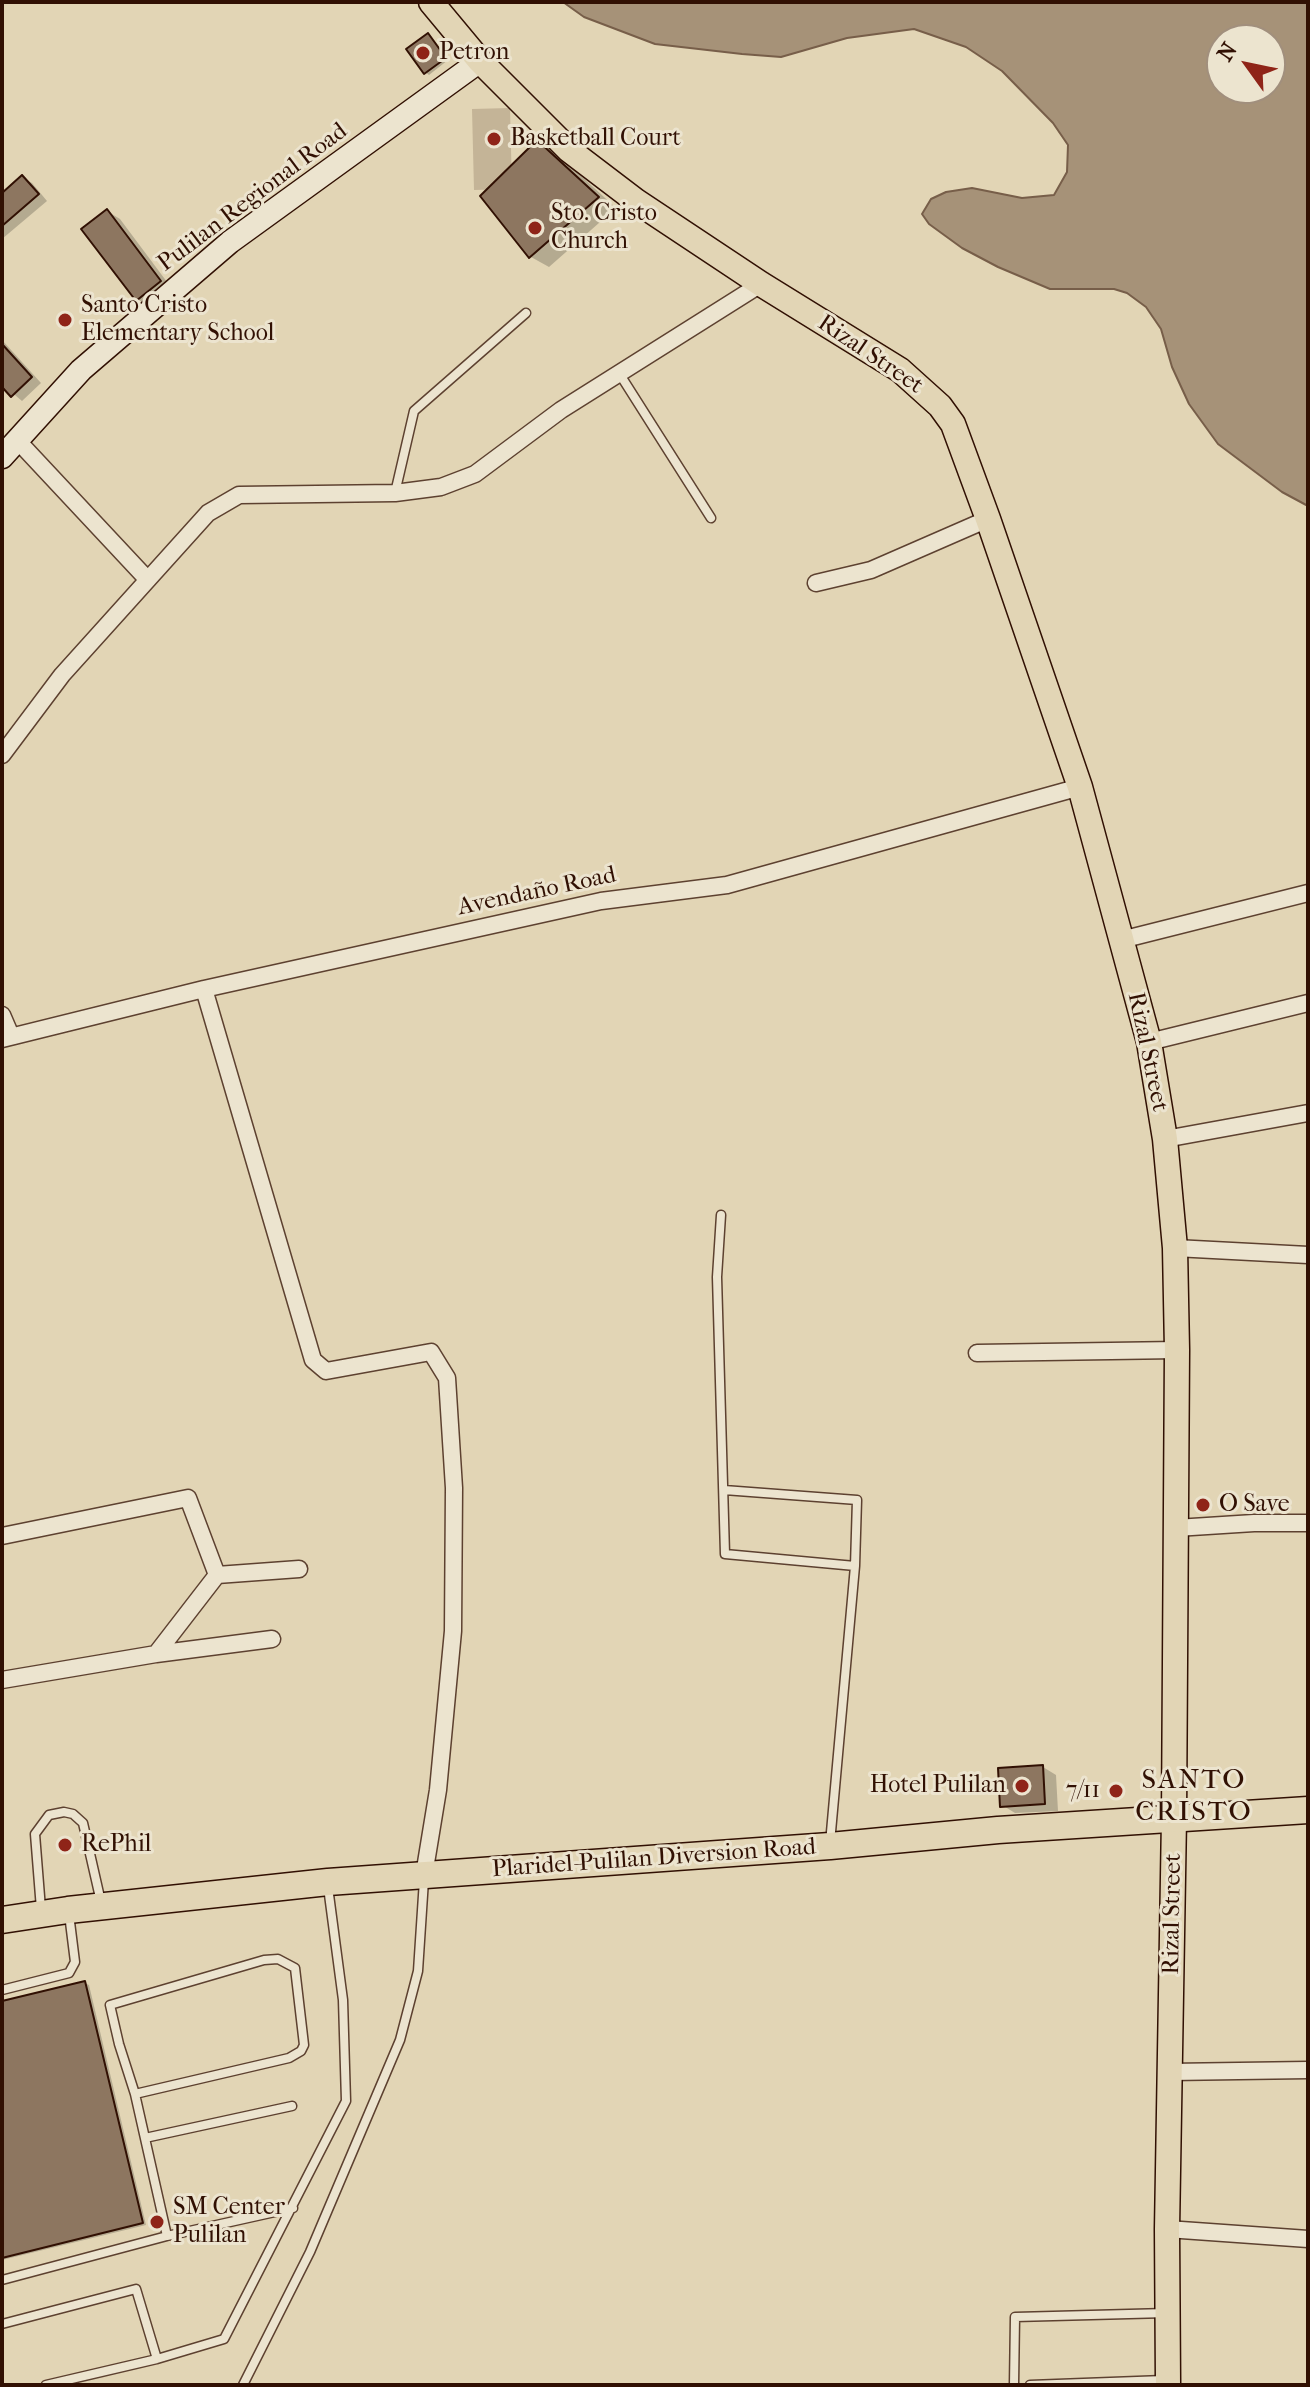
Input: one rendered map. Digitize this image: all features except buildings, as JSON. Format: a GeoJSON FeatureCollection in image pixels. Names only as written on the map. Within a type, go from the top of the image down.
{"type":"FeatureCollection","features":[{"type":"Feature","properties":{"kind":"highway","name":"Plaridel-Pulilan Diversion Road"},"geometry":{"type":"LineString","coordinates":[[2,1920],[101,1906],[328,1882],[830,1846],[998,1830],[1308,1810]]}},
{"type":"Feature","properties":{"kind":"main road","name":"Rizal Street"},"geometry":{"type":"LineString","coordinates":[[431,2],[480,61],[569,150],[636,201],[761,284],[900,370],[940,406],[953,424],[988,519],[1080,787],[1149,1042],[1165,1139],[1175,1248],[1176,1528],[1167,2229],[1168,2382]]}},
{"type":"Feature","properties":{"kind":"main road","name":"Pulilan Regional Road"},"geometry":{"type":"LineString","coordinates":[[9,448],[81,370],[230,242],[480,61]]}},
{"type":"Feature","properties":{"kind":"street"},"geometry":{"type":"LineString","coordinates":[[2,755],[62,675],[208,513],[239,495],[395,493],[441,487],[475,474],[561,410],[761,284]]}},
{"type":"Feature","properties":{"kind":"street"},"geometry":{"type":"LineString","coordinates":[[9,448],[147,579]]}},
{"type":"Feature","properties":{"kind":"street"},"geometry":{"type":"LineString","coordinates":[[816,583],[871,570],[988,519]]}},
{"type":"Feature","properties":{"kind":"street","name":"Avendaño Road"},"geometry":{"type":"LineString","coordinates":[[6,1037],[204,989],[601,901],[727,885],[1080,787]]}},
{"type":"Feature","properties":{"kind":"street"},"geometry":{"type":"LineString","coordinates":[[1121,940],[1308,893]]}},
{"type":"Feature","properties":{"kind":"street"},"geometry":{"type":"LineString","coordinates":[[204,989],[313,1360],[326,1371],[431,1352],[447,1378],[454,1488],[453,1631],[438,1790],[424,1875]]}},
{"type":"Feature","properties":{"kind":"street"},"geometry":{"type":"LineString","coordinates":[[1149,1042],[1308,1003]]}},
{"type":"Feature","properties":{"kind":"street"},"geometry":{"type":"LineString","coordinates":[[2,1015],[6,1037]]}},
{"type":"Feature","properties":{"kind":"street"},"geometry":{"type":"LineString","coordinates":[[1165,1139],[1308,1113]]}},
{"type":"Feature","properties":{"kind":"street"},"geometry":{"type":"LineString","coordinates":[[1175,1248],[1308,1255]]}},
{"type":"Feature","properties":{"kind":"street"},"geometry":{"type":"LineString","coordinates":[[977,1353],[1177,1350]]}},
{"type":"Feature","properties":{"kind":"street"},"geometry":{"type":"LineString","coordinates":[[2,1536],[188,1498],[217,1575]]}},
{"type":"Feature","properties":{"kind":"street"},"geometry":{"type":"LineString","coordinates":[[1176,1528],[1308,1523]]}},
{"type":"Feature","properties":{"kind":"street"},"geometry":{"type":"LineString","coordinates":[[156,1654],[217,1575],[299,1569]]}},
{"type":"Feature","properties":{"kind":"street"},"geometry":{"type":"LineString","coordinates":[[2,1680],[156,1654],[272,1639]]}},
{"type":"Feature","properties":{"kind":"street"},"geometry":{"type":"LineString","coordinates":[[1170,2072],[1308,2070]]}},
{"type":"Feature","properties":{"kind":"street"},"geometry":{"type":"LineString","coordinates":[[1167,2229],[1308,2239]]}},
{"type":"Feature","properties":{"kind":"lane"},"geometry":{"type":"LineString","coordinates":[[395,493],[414,411],[526,313]]}},
{"type":"Feature","properties":{"kind":"lane"},"geometry":{"type":"LineString","coordinates":[[619,372],[711,518]]}},
{"type":"Feature","properties":{"kind":"lane"},"geometry":{"type":"LineString","coordinates":[[721,1215],[717,1277],[725,1554],[855,1566]]}},
{"type":"Feature","properties":{"kind":"lane"},"geometry":{"type":"LineString","coordinates":[[724,1490],[857,1500],[855,1566],[830,1846]]}},
{"type":"Feature","properties":{"kind":"lane"},"geometry":{"type":"LineString","coordinates":[[42,1914],[35,1834],[49,1815],[64,1812],[73,1814],[83,1823],[101,1906]]}},
{"type":"Feature","properties":{"kind":"lane"},"geometry":{"type":"LineString","coordinates":[[243,2385],[310,2252],[400,2040],[418,1971],[424,1875]]}},
{"type":"Feature","properties":{"kind":"lane"},"geometry":{"type":"LineString","coordinates":[[46,2385],[157,2359],[224,2339],[346,2101],[343,2000],[328,1882]]}},
{"type":"Feature","properties":{"kind":"lane"},"geometry":{"type":"LineString","coordinates":[[2,1990],[69,1973],[75,1962],[68,1910]]}},
{"type":"Feature","properties":{"kind":"lane"},"geometry":{"type":"LineString","coordinates":[[135,2094],[289,2058],[301,2051],[304,2045],[295,1968],[278,1959],[264,1960],[110,2005],[135,2094],[167,2236]]}},
{"type":"Feature","properties":{"kind":"lane"},"geometry":{"type":"LineString","coordinates":[[145,2138],[292,2106]]}},
{"type":"Feature","properties":{"kind":"lane"},"geometry":{"type":"LineString","coordinates":[[2,2280],[167,2236],[293,2208]]}},
{"type":"Feature","properties":{"kind":"lane"},"geometry":{"type":"LineString","coordinates":[[2,2324],[136,2289],[157,2359]]}},
{"type":"Feature","properties":{"kind":"lane"},"geometry":{"type":"LineString","coordinates":[[1014,2385],[1015,2317],[1167,2313]]}},
{"type":"Feature","properties":{"kind":"lane"},"geometry":{"type":"LineString","coordinates":[[1030,2385],[1168,2382]]}},
{"type":"Feature","properties":{"kind":"shaded area"},"geometry":{"type":"Polygon","coordinates":[[[563,2],[1308,2],[1308,506],[1282,492],[1218,444],[1189,404],[1172,367],[1161,329],[1146,307],[1127,293],[1114,289],[1050,289],[962,248],[929,224],[922,214],[931,199],[946,192],[972,188],[1022,198],[1054,195],[1067,172],[1068,145],[1053,123],[1002,71],[966,47],[914,29],[847,38],[781,57],[655,44],[584,17],[563,2]]]}},
{"type":"Feature","properties":{"kind":"shaded area"},"geometry":{"type":"Polygon","coordinates":[[[510,108],[512,189],[474,190],[472,109],[510,108]]]}},
{"type":"Feature","properties":{"kind":"place","name":"Petron"},"geometry":{"type":"Point","coordinates":[423,53]}},
{"type":"Feature","properties":{"kind":"place","name":"Basketball Court"},"geometry":{"type":"Point","coordinates":[494,139]}},
{"type":"Feature","properties":{"kind":"place","name":"Sto. Cristo Church"},"geometry":{"type":"Point","coordinates":[535,228]}},
{"type":"Feature","properties":{"kind":"place","name":"Santo Cristo Elementary School"},"geometry":{"type":"Point","coordinates":[65,320]}},
{"type":"Feature","properties":{"kind":"place","name":"O Save"},"geometry":{"type":"Point","coordinates":[1203,1505]}},
{"type":"Feature","properties":{"kind":"place","name":"Hotel Pulilan"},"geometry":{"type":"Point","coordinates":[1022,1786]}},
{"type":"Feature","properties":{"kind":"place","name":"7/11"},"geometry":{"type":"Point","coordinates":[1116,1791]}},
{"type":"Feature","properties":{"kind":"place","name":"RePhil"},"geometry":{"type":"Point","coordinates":[65,1845]}},
{"type":"Feature","properties":{"kind":"place","name":"SM Center Pulilan"},"geometry":{"type":"Point","coordinates":[157,2222]}},
{"type":"Feature","properties":{"kind":"district","name":"SANTO CRISTO"},"geometry":{"type":"Point","coordinates":[1194,1797]}}]}
